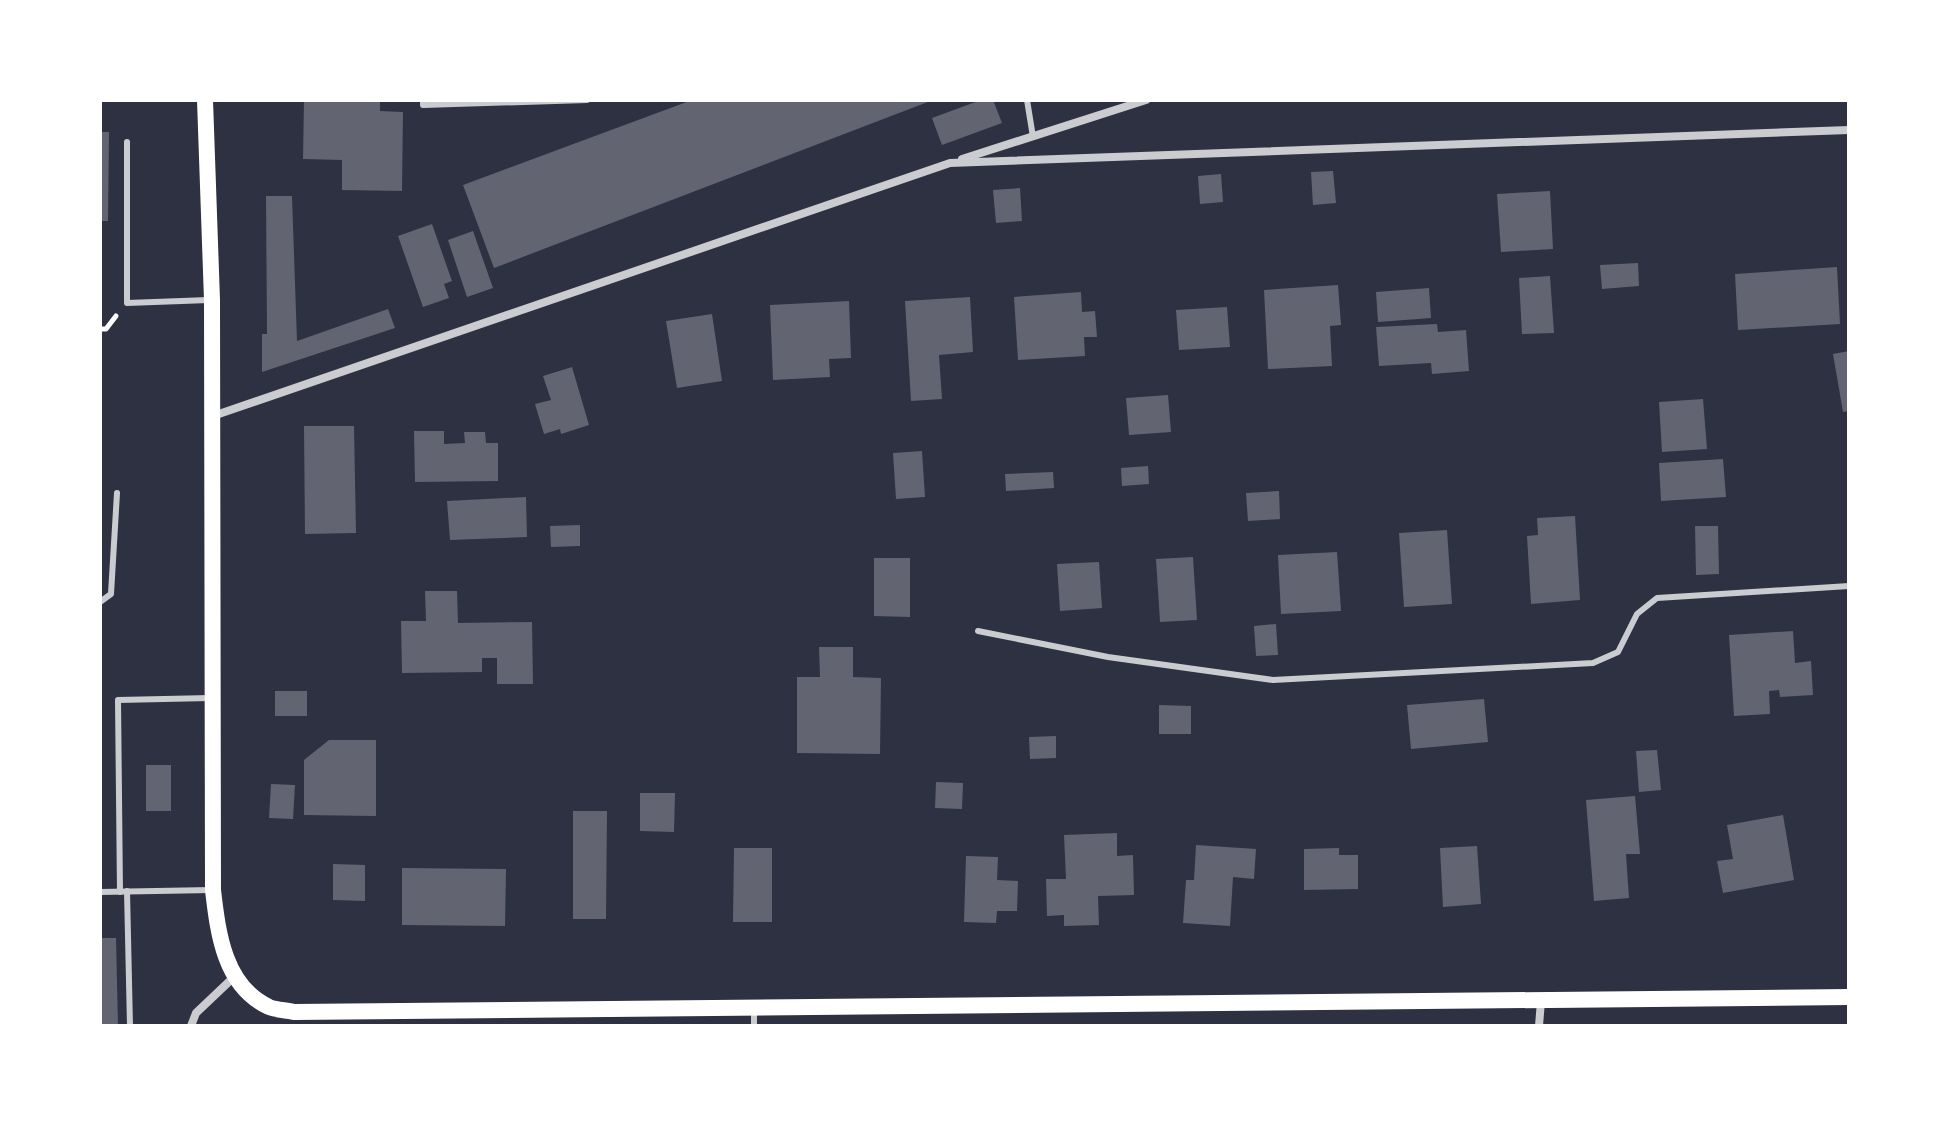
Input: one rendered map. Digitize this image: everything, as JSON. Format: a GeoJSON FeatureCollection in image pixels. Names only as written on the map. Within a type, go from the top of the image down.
{"type":"FeatureCollection","features":[{"type":"Feature","properties":{"kind":"main road"},"geometry":{"type":"LineString","coordinates":[[205,100],[212,300],[213,890],[218,933],[225,957],[235,976],[269,1007],[294,1012],[1849,997]]}},
{"type":"Feature","properties":{"kind":"street"},"geometry":{"type":"LineString","coordinates":[[211,416],[950,163],[1146,100]]}},
{"type":"Feature","properties":{"kind":"street"},"geometry":{"type":"LineString","coordinates":[[950,163],[1849,130]]}},
{"type":"Feature","properties":{"kind":"street"},"geometry":{"type":"LineString","coordinates":[[191,1026],[196,1013],[235,976]]}},
{"type":"Feature","properties":{"kind":"street"},"geometry":{"type":"LineString","coordinates":[[1539,1026],[1541,1001]]}},
{"type":"Feature","properties":{"kind":"lane"},"geometry":{"type":"LineString","coordinates":[[423,100],[423,105],[587,100]]}},
{"type":"Feature","properties":{"kind":"lane"},"geometry":{"type":"LineString","coordinates":[[1027,100],[1033,137]]}},
{"type":"Feature","properties":{"kind":"lane"},"geometry":{"type":"LineString","coordinates":[[127,142],[127,303],[212,300]]}},
{"type":"Feature","properties":{"kind":"lane"},"geometry":{"type":"LineString","coordinates":[[100,602],[111,594],[117,493]]}},
{"type":"Feature","properties":{"kind":"lane"},"geometry":{"type":"LineString","coordinates":[[978,631],[1108,657],[1273,680],[1593,663],[1618,652],[1637,614],[1657,598],[1849,586]]}},
{"type":"Feature","properties":{"kind":"lane"},"geometry":{"type":"LineString","coordinates":[[130,1026],[118,700],[212,698]]}},
{"type":"Feature","properties":{"kind":"lane"},"geometry":{"type":"LineString","coordinates":[[100,892],[213,890]]}},
{"type":"Feature","properties":{"kind":"lane"},"geometry":{"type":"LineString","coordinates":[[754,1008],[754,1026]]}},
{"type":"Feature","properties":{"kind":"building"},"geometry":{"type":"Polygon","coordinates":[[[304,100],[380,100],[380,111],[403,112],[402,191],[342,190],[342,160],[303,159],[304,100]]]}},
{"type":"Feature","properties":{"kind":"building"},"geometry":{"type":"Polygon","coordinates":[[[692,100],[933,100],[494,268],[463,185],[692,100]]]}},
{"type":"Feature","properties":{"kind":"building"},"geometry":{"type":"Polygon","coordinates":[[[981,100],[993,100],[1002,123],[942,145],[932,118],[981,100]]]}},
{"type":"Feature","properties":{"kind":"building"},"geometry":{"type":"Polygon","coordinates":[[[100,132],[109,132],[108,221],[100,221],[100,132]]]}},
{"type":"Feature","properties":{"kind":"building"},"geometry":{"type":"Polygon","coordinates":[[[1333,171],[1336,203],[1313,205],[1311,172],[1333,171]]]}},
{"type":"Feature","properties":{"kind":"building"},"geometry":{"type":"Polygon","coordinates":[[[1221,174],[1223,202],[1200,204],[1198,176],[1221,174]]]}},
{"type":"Feature","properties":{"kind":"building"},"geometry":{"type":"Polygon","coordinates":[[[1020,188],[1022,221],[996,223],[993,190],[1020,188]]]}},
{"type":"Feature","properties":{"kind":"building"},"geometry":{"type":"Polygon","coordinates":[[[1550,191],[1553,249],[1501,252],[1497,194],[1550,191]]]}},
{"type":"Feature","properties":{"kind":"building"},"geometry":{"type":"Polygon","coordinates":[[[266,196],[292,196],[297,341],[388,309],[395,328],[262,372],[262,334],[267,334],[266,196]]]}},
{"type":"Feature","properties":{"kind":"building"},"geometry":{"type":"Polygon","coordinates":[[[432,224],[452,281],[444,284],[449,298],[423,307],[398,236],[432,224]]]}},
{"type":"Feature","properties":{"kind":"building"},"geometry":{"type":"Polygon","coordinates":[[[473,231],[493,288],[467,297],[448,240],[473,231]]]}},
{"type":"Feature","properties":{"kind":"building"},"geometry":{"type":"Polygon","coordinates":[[[1638,263],[1639,286],[1602,289],[1600,265],[1638,263]]]}},
{"type":"Feature","properties":{"kind":"building"},"geometry":{"type":"Polygon","coordinates":[[[1837,267],[1840,324],[1738,330],[1735,274],[1837,267]]]}},
{"type":"Feature","properties":{"kind":"building"},"geometry":{"type":"Polygon","coordinates":[[[1550,276],[1554,333],[1522,334],[1519,278],[1550,276]]]}},
{"type":"Feature","properties":{"kind":"building"},"geometry":{"type":"Polygon","coordinates":[[[1338,285],[1341,325],[1330,326],[1332,366],[1268,369],[1264,290],[1338,285]]]}},
{"type":"Feature","properties":{"kind":"building"},"geometry":{"type":"Polygon","coordinates":[[[1429,288],[1431,318],[1378,322],[1376,292],[1429,288]]]}},
{"type":"Feature","properties":{"kind":"building"},"geometry":{"type":"Polygon","coordinates":[[[1081,292],[1082,312],[1095,311],[1097,337],[1084,337],[1085,356],[1018,360],[1014,297],[1081,292]]]}},
{"type":"Feature","properties":{"kind":"building"},"geometry":{"type":"Polygon","coordinates":[[[970,297],[973,352],[939,355],[942,399],[911,401],[905,301],[970,297]]]}},
{"type":"Feature","properties":{"kind":"building"},"geometry":{"type":"Polygon","coordinates":[[[849,301],[851,358],[829,359],[830,377],[773,380],[770,305],[849,301]]]}},
{"type":"Feature","properties":{"kind":"building"},"geometry":{"type":"Polygon","coordinates":[[[1227,307],[1230,347],[1179,350],[1176,310],[1227,307]]]}},
{"type":"Feature","properties":{"kind":"building"},"geometry":{"type":"Polygon","coordinates":[[[712,314],[722,381],[677,388],[666,321],[712,314]]]}},
{"type":"Feature","properties":{"kind":"building"},"geometry":{"type":"Polygon","coordinates":[[[1437,324],[1438,332],[1466,330],[1469,371],[1432,374],[1431,363],[1379,366],[1376,327],[1437,324]]]}},
{"type":"Feature","properties":{"kind":"building"},"geometry":{"type":"Polygon","coordinates":[[[1849,351],[1849,411],[1843,412],[1833,354],[1849,351]]]}},
{"type":"Feature","properties":{"kind":"building"},"geometry":{"type":"Polygon","coordinates":[[[572,367],[589,425],[561,434],[560,429],[544,434],[535,404],[551,400],[543,376],[572,367]]]}},
{"type":"Feature","properties":{"kind":"building"},"geometry":{"type":"Polygon","coordinates":[[[1168,395],[1171,432],[1129,435],[1126,398],[1168,395]]]}},
{"type":"Feature","properties":{"kind":"building"},"geometry":{"type":"Polygon","coordinates":[[[1703,399],[1707,449],[1662,452],[1659,402],[1703,399]]]}},
{"type":"Feature","properties":{"kind":"building"},"geometry":{"type":"Polygon","coordinates":[[[304,426],[354,426],[356,533],[305,534],[304,426]]]}},
{"type":"Feature","properties":{"kind":"building"},"geometry":{"type":"Polygon","coordinates":[[[414,431],[444,431],[444,444],[465,443],[464,432],[485,432],[486,443],[498,443],[498,481],[415,482],[414,431]]]}},
{"type":"Feature","properties":{"kind":"building"},"geometry":{"type":"Polygon","coordinates":[[[922,451],[925,497],[896,499],[893,453],[922,451]]]}},
{"type":"Feature","properties":{"kind":"building"},"geometry":{"type":"Polygon","coordinates":[[[1723,459],[1726,497],[1661,501],[1659,463],[1723,459]]]}},
{"type":"Feature","properties":{"kind":"building"},"geometry":{"type":"Polygon","coordinates":[[[1148,466],[1149,484],[1122,486],[1121,468],[1148,466]]]}},
{"type":"Feature","properties":{"kind":"building"},"geometry":{"type":"Polygon","coordinates":[[[1053,472],[1054,488],[1006,491],[1005,474],[1053,472]]]}},
{"type":"Feature","properties":{"kind":"building"},"geometry":{"type":"Polygon","coordinates":[[[1279,491],[1280,519],[1248,521],[1246,493],[1279,491]]]}},
{"type":"Feature","properties":{"kind":"building"},"geometry":{"type":"Polygon","coordinates":[[[526,497],[527,537],[450,540],[447,501],[526,497]]]}},
{"type":"Feature","properties":{"kind":"building"},"geometry":{"type":"Polygon","coordinates":[[[1575,516],[1580,600],[1531,604],[1527,536],[1538,535],[1537,518],[1575,516]]]}},
{"type":"Feature","properties":{"kind":"building"},"geometry":{"type":"Polygon","coordinates":[[[580,525],[580,546],[551,547],[550,526],[580,525]]]}},
{"type":"Feature","properties":{"kind":"building"},"geometry":{"type":"Polygon","coordinates":[[[1695,526],[1718,526],[1719,574],[1696,575],[1695,526]]]}},
{"type":"Feature","properties":{"kind":"building"},"geometry":{"type":"Polygon","coordinates":[[[1447,530],[1452,604],[1404,607],[1399,533],[1447,530]]]}},
{"type":"Feature","properties":{"kind":"building"},"geometry":{"type":"Polygon","coordinates":[[[1337,552],[1341,611],[1281,614],[1278,555],[1337,552]]]}},
{"type":"Feature","properties":{"kind":"building"},"geometry":{"type":"Polygon","coordinates":[[[1193,557],[1197,620],[1160,622],[1156,559],[1193,557]]]}},
{"type":"Feature","properties":{"kind":"building"},"geometry":{"type":"Polygon","coordinates":[[[874,558],[910,558],[910,617],[874,616],[874,558]]]}},
{"type":"Feature","properties":{"kind":"building"},"geometry":{"type":"Polygon","coordinates":[[[1099,562],[1102,608],[1060,611],[1057,564],[1099,562]]]}},
{"type":"Feature","properties":{"kind":"building"},"geometry":{"type":"Polygon","coordinates":[[[425,591],[457,591],[458,623],[532,622],[533,684],[497,684],[497,658],[482,658],[482,672],[402,673],[401,621],[426,621],[425,591]]]}},
{"type":"Feature","properties":{"kind":"building"},"geometry":{"type":"Polygon","coordinates":[[[1276,624],[1278,655],[1256,656],[1254,626],[1276,624]]]}},
{"type":"Feature","properties":{"kind":"building"},"geometry":{"type":"Polygon","coordinates":[[[1793,631],[1795,663],[1811,661],[1813,695],[1780,697],[1779,690],[1769,691],[1770,714],[1734,716],[1729,635],[1793,631]]]}},
{"type":"Feature","properties":{"kind":"building"},"geometry":{"type":"Polygon","coordinates":[[[819,647],[853,647],[853,677],[881,678],[880,754],[797,753],[797,677],[820,677],[819,647]]]}},
{"type":"Feature","properties":{"kind":"building"},"geometry":{"type":"Polygon","coordinates":[[[275,691],[307,691],[307,716],[275,716],[275,691]]]}},
{"type":"Feature","properties":{"kind":"building"},"geometry":{"type":"Polygon","coordinates":[[[1484,699],[1488,742],[1411,749],[1407,705],[1484,699]]]}},
{"type":"Feature","properties":{"kind":"building"},"geometry":{"type":"Polygon","coordinates":[[[1159,705],[1191,706],[1191,734],[1159,734],[1159,705]]]}},
{"type":"Feature","properties":{"kind":"building"},"geometry":{"type":"Polygon","coordinates":[[[1056,736],[1056,758],[1030,759],[1029,737],[1056,736]]]}},
{"type":"Feature","properties":{"kind":"building"},"geometry":{"type":"Polygon","coordinates":[[[329,740],[376,740],[376,816],[304,815],[304,760],[329,740]]]}},
{"type":"Feature","properties":{"kind":"building"},"geometry":{"type":"Polygon","coordinates":[[[1657,750],[1661,790],[1639,792],[1636,751],[1657,750]]]}},
{"type":"Feature","properties":{"kind":"building"},"geometry":{"type":"Polygon","coordinates":[[[146,765],[171,765],[171,811],[146,811],[146,765]]]}},
{"type":"Feature","properties":{"kind":"building"},"geometry":{"type":"Polygon","coordinates":[[[936,782],[963,783],[962,809],[935,808],[936,782]]]}},
{"type":"Feature","properties":{"kind":"building"},"geometry":{"type":"Polygon","coordinates":[[[271,784],[295,785],[293,819],[269,818],[271,784]]]}},
{"type":"Feature","properties":{"kind":"building"},"geometry":{"type":"Polygon","coordinates":[[[640,793],[675,793],[674,832],[640,831],[640,793]]]}},
{"type":"Feature","properties":{"kind":"building"},"geometry":{"type":"Polygon","coordinates":[[[1635,796],[1640,854],[1626,854],[1629,898],[1594,901],[1586,800],[1635,796]]]}},
{"type":"Feature","properties":{"kind":"building"},"geometry":{"type":"Polygon","coordinates":[[[573,811],[607,811],[606,919],[573,919],[573,811]]]}},
{"type":"Feature","properties":{"kind":"building"},"geometry":{"type":"Polygon","coordinates":[[[1783,815],[1794,880],[1723,893],[1717,861],[1733,859],[1727,825],[1783,815]]]}},
{"type":"Feature","properties":{"kind":"building"},"geometry":{"type":"Polygon","coordinates":[[[1117,833],[1117,856],[1133,855],[1134,895],[1098,896],[1099,925],[1064,926],[1064,915],[1047,916],[1046,879],[1066,879],[1064,835],[1117,833]]]}},
{"type":"Feature","properties":{"kind":"building"},"geometry":{"type":"Polygon","coordinates":[[[1196,845],[1256,849],[1254,879],[1233,877],[1230,926],[1183,923],[1186,880],[1194,880],[1196,845]]]}},
{"type":"Feature","properties":{"kind":"building"},"geometry":{"type":"Polygon","coordinates":[[[1477,846],[1481,904],[1443,907],[1440,848],[1477,846]]]}},
{"type":"Feature","properties":{"kind":"building"},"geometry":{"type":"Polygon","coordinates":[[[734,848],[772,848],[772,922],[733,922],[734,848]]]}},
{"type":"Feature","properties":{"kind":"building"},"geometry":{"type":"Polygon","coordinates":[[[1339,848],[1339,855],[1358,855],[1358,889],[1304,890],[1304,849],[1339,848]]]}},
{"type":"Feature","properties":{"kind":"building"},"geometry":{"type":"Polygon","coordinates":[[[966,856],[998,857],[997,880],[1018,881],[1017,911],[997,911],[996,923],[964,922],[966,856]]]}},
{"type":"Feature","properties":{"kind":"building"},"geometry":{"type":"Polygon","coordinates":[[[333,864],[365,865],[365,901],[333,900],[333,864]]]}},
{"type":"Feature","properties":{"kind":"building"},"geometry":{"type":"Polygon","coordinates":[[[402,868],[506,869],[505,926],[402,925],[402,868]]]}},
{"type":"Feature","properties":{"kind":"building"},"geometry":{"type":"Polygon","coordinates":[[[100,938],[116,938],[118,1026],[100,1026],[100,938]]]}}]}
